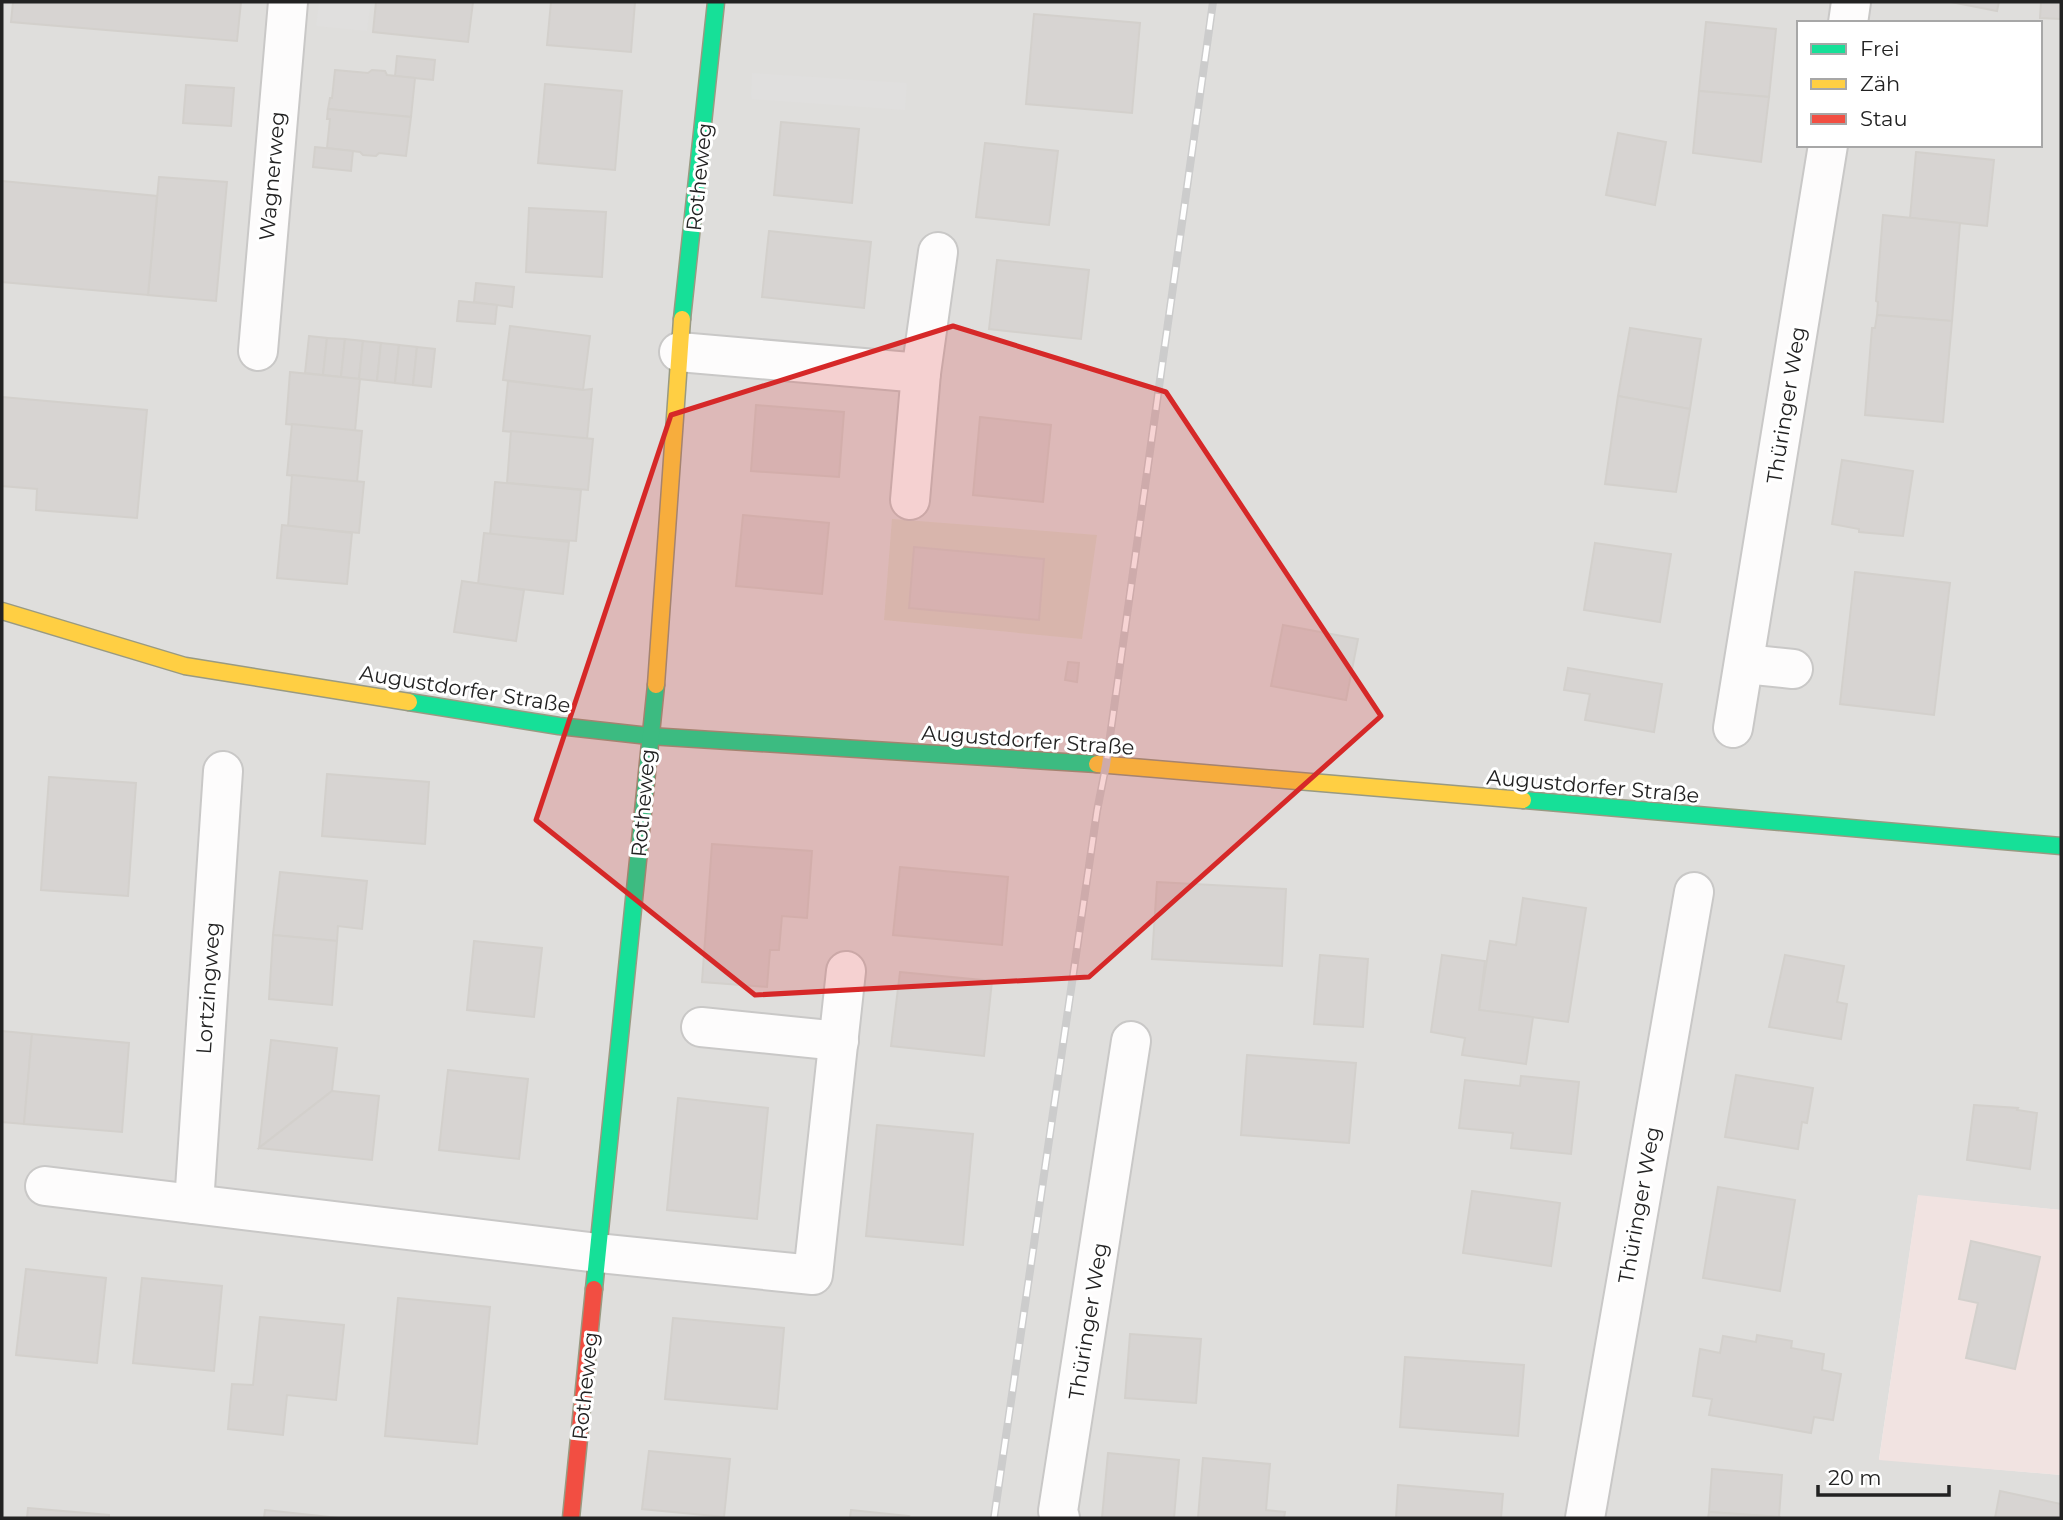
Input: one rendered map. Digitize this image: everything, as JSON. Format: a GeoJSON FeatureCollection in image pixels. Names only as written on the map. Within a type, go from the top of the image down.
{"type":"FeatureCollection","features":[{"type":"Feature","properties":{"kind":"street","name":"Wagnerweg"},"geometry":{"type":"LineString","coordinates":[[258,351],[288,2]]}},
{"type":"Feature","properties":{"kind":"street","name":"Rotheweg"},"geometry":{"type":"LineString","coordinates":[[571,1518],[649,736],[655,699],[679,352],[712,64],[716,2]]}},
{"type":"Feature","properties":{"kind":"street"},"geometry":{"type":"LineString","coordinates":[[1848,21],[1851,2]]}},
{"type":"Feature","properties":{"kind":"street","name":"Thüringer Weg"},"geometry":{"type":"LineString","coordinates":[[1733,728],[1828,147]]}},
{"type":"Feature","properties":{"kind":"street"},"geometry":{"type":"LineString","coordinates":[[910,499],[921,373],[938,252]]}},
{"type":"Feature","properties":{"kind":"street"},"geometry":{"type":"LineString","coordinates":[[679,352],[921,373]]}},
{"type":"Feature","properties":{"kind":"street","name":"Augustdorfer Straße"},"geometry":{"type":"LineString","coordinates":[[2,611],[185,666],[559,726],[717,742],[1106,765],[2061,846]]}},
{"type":"Feature","properties":{"kind":"street"},"geometry":{"type":"LineString","coordinates":[[1745,664],[1793,669]]}},
{"type":"Feature","properties":{"kind":"street","name":"Lortzingweg"},"geometry":{"type":"LineString","coordinates":[[194,1204],[223,771]]}},
{"type":"Feature","properties":{"kind":"street","name":"Thüringer Weg"},"geometry":{"type":"LineString","coordinates":[[1585,1518],[1693,892]]}},
{"type":"Feature","properties":{"kind":"street"},"geometry":{"type":"LineString","coordinates":[[45,1186],[598,1253],[813,1275],[846,971]]}},
{"type":"Feature","properties":{"kind":"street"},"geometry":{"type":"LineString","coordinates":[[701,1027],[839,1041]]}},
{"type":"Feature","properties":{"kind":"street","name":"Thüringer Weg"},"geometry":{"type":"LineString","coordinates":[[1060,1518],[1058,1511],[1131,1041]]}},
{"type":"Feature","properties":{"kind":"highlighted area"},"geometry":{"type":"Polygon","coordinates":[[[953,326],[1166,392],[1381,716],[1089,977],[755,995],[536,820],[671,415],[953,326]]]}},
{"type":"Feature","properties":{"kind":"shaded area"},"geometry":{"type":"Polygon","coordinates":[[[2,2],[2061,2],[2061,1210],[1918,1196],[1879,1459],[2061,1475],[2061,1518],[2,1518],[2,2]]]}},
{"type":"Feature","properties":{"kind":"shaded area"},"geometry":{"type":"Polygon","coordinates":[[[319,2],[371,2],[367,31],[316,26],[319,2]]]}},
{"type":"Feature","properties":{"kind":"shaded area"},"geometry":{"type":"Polygon","coordinates":[[[752,73],[907,83],[905,110],[751,99],[752,73]]]}},
{"type":"Feature","properties":{"kind":"shaded area"},"geometry":{"type":"Polygon","coordinates":[[[892,519],[1097,535],[1082,639],[884,620],[892,519]]]}},
{"type":"Feature","properties":{"kind":"shaded area"},"geometry":{"type":"Polygon","coordinates":[[[1918,1195],[2061,1210],[2061,1475],[1879,1460],[1918,1195]]]}},
{"type":"Feature","properties":{"kind":"building"},"geometry":{"type":"Polygon","coordinates":[[[13,2],[241,2],[237,41],[11,22],[13,2]]]}},
{"type":"Feature","properties":{"kind":"building"},"geometry":{"type":"Polygon","coordinates":[[[376,2],[473,2],[468,42],[373,32],[376,2]]]}},
{"type":"Feature","properties":{"kind":"building"},"geometry":{"type":"Polygon","coordinates":[[[551,2],[635,2],[631,52],[547,45],[551,2]]]}},
{"type":"Feature","properties":{"kind":"building"},"geometry":{"type":"Polygon","coordinates":[[[1951,2],[1999,2],[1997,11],[1951,2]]]}},
{"type":"Feature","properties":{"kind":"building"},"geometry":{"type":"Polygon","coordinates":[[[2041,2],[2061,2],[2061,19],[2040,18],[2041,2]]]}},
{"type":"Feature","properties":{"kind":"building"},"geometry":{"type":"Polygon","coordinates":[[[1034,14],[1140,23],[1132,113],[1026,104],[1034,14]]]}},
{"type":"Feature","properties":{"kind":"building"},"geometry":{"type":"Polygon","coordinates":[[[1706,22],[1776,29],[1769,97],[1699,91],[1706,22]]]}},
{"type":"Feature","properties":{"kind":"building"},"geometry":{"type":"Polygon","coordinates":[[[397,56],[435,60],[433,80],[395,76],[397,56]]]}},
{"type":"Feature","properties":{"kind":"building"},"geometry":{"type":"Polygon","coordinates":[[[335,70],[368,73],[372,70],[385,71],[387,75],[415,78],[411,117],[328,109],[335,70]]]}},
{"type":"Feature","properties":{"kind":"building"},"geometry":{"type":"Polygon","coordinates":[[[545,84],[622,91],[615,170],[538,163],[545,84]]]}},
{"type":"Feature","properties":{"kind":"building"},"geometry":{"type":"Polygon","coordinates":[[[186,85],[234,88],[231,126],[183,123],[186,85]]]}},
{"type":"Feature","properties":{"kind":"building"},"geometry":{"type":"Polygon","coordinates":[[[1699,91],[1769,97],[1761,162],[1693,153],[1699,91]]]}},
{"type":"Feature","properties":{"kind":"building"},"geometry":{"type":"Polygon","coordinates":[[[328,109],[411,117],[406,156],[379,153],[376,156],[363,155],[360,152],[327,148],[330,119],[327,119],[328,109]]]}},
{"type":"Feature","properties":{"kind":"building"},"geometry":{"type":"Polygon","coordinates":[[[781,122],[859,129],[852,203],[774,195],[781,122]]]}},
{"type":"Feature","properties":{"kind":"building"},"geometry":{"type":"Polygon","coordinates":[[[1618,133],[1666,142],[1655,205],[1606,195],[1618,133]]]}},
{"type":"Feature","properties":{"kind":"building"},"geometry":{"type":"Polygon","coordinates":[[[985,143],[1058,151],[1049,225],[976,217],[985,143]]]}},
{"type":"Feature","properties":{"kind":"building"},"geometry":{"type":"Polygon","coordinates":[[[315,147],[353,151],[351,171],[313,167],[315,147]]]}},
{"type":"Feature","properties":{"kind":"building"},"geometry":{"type":"Polygon","coordinates":[[[1916,152],[1994,160],[1987,226],[1910,218],[1916,152]]]}},
{"type":"Feature","properties":{"kind":"building"},"geometry":{"type":"Polygon","coordinates":[[[159,177],[227,182],[216,301],[148,295],[159,177]]]}},
{"type":"Feature","properties":{"kind":"building"},"geometry":{"type":"Polygon","coordinates":[[[2,181],[157,196],[148,295],[2,282],[2,181]]]}},
{"type":"Feature","properties":{"kind":"building"},"geometry":{"type":"Polygon","coordinates":[[[529,208],[606,212],[602,277],[526,272],[529,208]]]}},
{"type":"Feature","properties":{"kind":"building"},"geometry":{"type":"Polygon","coordinates":[[[1883,215],[1960,223],[1952,321],[1877,315],[1883,215]]]}},
{"type":"Feature","properties":{"kind":"building"},"geometry":{"type":"Polygon","coordinates":[[[769,231],[871,242],[864,308],[762,297],[769,231]]]}},
{"type":"Feature","properties":{"kind":"building"},"geometry":{"type":"Polygon","coordinates":[[[997,260],[1089,270],[1081,339],[989,329],[997,260]]]}},
{"type":"Feature","properties":{"kind":"building"},"geometry":{"type":"Polygon","coordinates":[[[476,283],[514,287],[512,307],[474,302],[476,283]]]}},
{"type":"Feature","properties":{"kind":"building"},"geometry":{"type":"Polygon","coordinates":[[[459,301],[497,305],[495,324],[457,321],[459,301]]]}},
{"type":"Feature","properties":{"kind":"building"},"geometry":{"type":"Polygon","coordinates":[[[1877,315],[1952,321],[1943,422],[1865,415],[1872,328],[1875,328],[1877,315]]]}},
{"type":"Feature","properties":{"kind":"building"},"geometry":{"type":"Polygon","coordinates":[[[510,326],[590,336],[583,390],[503,380],[510,326]]]}},
{"type":"Feature","properties":{"kind":"building"},"geometry":{"type":"Polygon","coordinates":[[[1630,328],[1701,339],[1690,409],[1618,396],[1630,328]]]}},
{"type":"Feature","properties":{"kind":"building"},"geometry":{"type":"Polygon","coordinates":[[[309,336],[327,338],[323,375],[305,373],[309,336]]]}},
{"type":"Feature","properties":{"kind":"building"},"geometry":{"type":"Polygon","coordinates":[[[327,338],[345,339],[341,377],[323,375],[327,338]]]}},
{"type":"Feature","properties":{"kind":"building"},"geometry":{"type":"Polygon","coordinates":[[[345,339],[363,341],[359,379],[341,377],[345,339]]]}},
{"type":"Feature","properties":{"kind":"building"},"geometry":{"type":"Polygon","coordinates":[[[363,341],[381,343],[377,381],[359,379],[363,341]]]}},
{"type":"Feature","properties":{"kind":"building"},"geometry":{"type":"Polygon","coordinates":[[[381,343],[399,345],[395,383],[377,381],[381,343]]]}},
{"type":"Feature","properties":{"kind":"building"},"geometry":{"type":"Polygon","coordinates":[[[399,345],[417,347],[413,385],[395,383],[399,345]]]}},
{"type":"Feature","properties":{"kind":"building"},"geometry":{"type":"Polygon","coordinates":[[[417,347],[435,349],[431,387],[413,385],[417,347]]]}},
{"type":"Feature","properties":{"kind":"building"},"geometry":{"type":"Polygon","coordinates":[[[290,372],[360,379],[355,431],[286,424],[290,372]]]}},
{"type":"Feature","properties":{"kind":"building"},"geometry":{"type":"Polygon","coordinates":[[[508,381],[592,389],[587,439],[503,431],[508,381]]]}},
{"type":"Feature","properties":{"kind":"building"},"geometry":{"type":"Polygon","coordinates":[[[1618,396],[1690,409],[1676,492],[1605,484],[1618,396]]]}},
{"type":"Feature","properties":{"kind":"building"},"geometry":{"type":"Polygon","coordinates":[[[2,397],[147,410],[137,518],[36,510],[37,489],[2,486],[2,397]]]}},
{"type":"Feature","properties":{"kind":"building"},"geometry":{"type":"Polygon","coordinates":[[[756,405],[844,412],[839,477],[751,471],[756,405]]]}},
{"type":"Feature","properties":{"kind":"building"},"geometry":{"type":"Polygon","coordinates":[[[980,417],[1051,425],[1043,502],[973,495],[980,417]]]}},
{"type":"Feature","properties":{"kind":"building"},"geometry":{"type":"Polygon","coordinates":[[[292,424],[362,431],[357,482],[287,475],[292,424]]]}},
{"type":"Feature","properties":{"kind":"building"},"geometry":{"type":"Polygon","coordinates":[[[511,431],[593,439],[588,490],[507,483],[511,431]]]}},
{"type":"Feature","properties":{"kind":"building"},"geometry":{"type":"Polygon","coordinates":[[[1842,460],[1913,471],[1903,536],[1859,532],[1859,529],[1832,524],[1842,460]]]}},
{"type":"Feature","properties":{"kind":"building"},"geometry":{"type":"Polygon","coordinates":[[[292,475],[364,482],[359,533],[288,526],[292,475]]]}},
{"type":"Feature","properties":{"kind":"building"},"geometry":{"type":"Polygon","coordinates":[[[495,482],[581,490],[576,541],[490,535],[495,482]]]}},
{"type":"Feature","properties":{"kind":"building"},"geometry":{"type":"Polygon","coordinates":[[[743,515],[829,523],[822,594],[736,586],[743,515]]]}},
{"type":"Feature","properties":{"kind":"building"},"geometry":{"type":"Polygon","coordinates":[[[282,525],[352,533],[347,584],[277,578],[282,525]]]}},
{"type":"Feature","properties":{"kind":"building"},"geometry":{"type":"Polygon","coordinates":[[[484,533],[569,542],[563,594],[478,584],[484,533]]]}},
{"type":"Feature","properties":{"kind":"building"},"geometry":{"type":"Polygon","coordinates":[[[1595,543],[1671,554],[1660,622],[1584,610],[1595,543]]]}},
{"type":"Feature","properties":{"kind":"building"},"geometry":{"type":"Polygon","coordinates":[[[914,547],[1044,559],[1039,620],[909,608],[914,547]]]}},
{"type":"Feature","properties":{"kind":"building"},"geometry":{"type":"Polygon","coordinates":[[[1855,572],[1950,583],[1934,715],[1840,704],[1855,572]]]}},
{"type":"Feature","properties":{"kind":"building"},"geometry":{"type":"Polygon","coordinates":[[[462,581],[524,590],[516,641],[454,632],[462,581]]]}},
{"type":"Feature","properties":{"kind":"building"},"geometry":{"type":"Polygon","coordinates":[[[1283,625],[1358,639],[1346,700],[1271,686],[1283,625]]]}},
{"type":"Feature","properties":{"kind":"building"},"geometry":{"type":"Polygon","coordinates":[[[1068,662],[1079,663],[1077,682],[1065,680],[1068,662]]]}},
{"type":"Feature","properties":{"kind":"building"},"geometry":{"type":"Polygon","coordinates":[[[1568,668],[1662,684],[1654,732],[1585,720],[1590,694],[1564,690],[1568,668]]]}},
{"type":"Feature","properties":{"kind":"building"},"geometry":{"type":"Polygon","coordinates":[[[327,774],[429,782],[425,844],[322,836],[327,774]]]}},
{"type":"Feature","properties":{"kind":"building"},"geometry":{"type":"Polygon","coordinates":[[[49,777],[136,783],[128,896],[41,890],[49,777]]]}},
{"type":"Feature","properties":{"kind":"building"},"geometry":{"type":"Polygon","coordinates":[[[712,844],[812,851],[807,918],[782,916],[779,950],[770,950],[767,987],[702,982],[712,844]]]}},
{"type":"Feature","properties":{"kind":"building"},"geometry":{"type":"Polygon","coordinates":[[[900,867],[1008,877],[1002,945],[893,935],[900,867]]]}},
{"type":"Feature","properties":{"kind":"building"},"geometry":{"type":"Polygon","coordinates":[[[280,872],[367,881],[362,929],[338,926],[337,941],[273,935],[280,872]]]}},
{"type":"Feature","properties":{"kind":"building"},"geometry":{"type":"Polygon","coordinates":[[[1157,882],[1286,889],[1282,966],[1152,959],[1157,882]]]}},
{"type":"Feature","properties":{"kind":"building"},"geometry":{"type":"Polygon","coordinates":[[[1523,898],[1586,908],[1568,1022],[1479,1010],[1490,941],[1516,945],[1523,898]]]}},
{"type":"Feature","properties":{"kind":"building"},"geometry":{"type":"Polygon","coordinates":[[[273,935],[337,941],[332,1005],[269,999],[273,935]]]}},
{"type":"Feature","properties":{"kind":"building"},"geometry":{"type":"Polygon","coordinates":[[[474,941],[542,948],[534,1017],[467,1010],[474,941]]]}},
{"type":"Feature","properties":{"kind":"building"},"geometry":{"type":"Polygon","coordinates":[[[1320,955],[1368,959],[1363,1027],[1314,1024],[1320,955]]]}},
{"type":"Feature","properties":{"kind":"building"},"geometry":{"type":"Polygon","coordinates":[[[1442,955],[1485,961],[1479,1010],[1533,1017],[1526,1064],[1462,1055],[1465,1038],[1431,1032],[1442,955]]]}},
{"type":"Feature","properties":{"kind":"building"},"geometry":{"type":"Polygon","coordinates":[[[1785,955],[1844,966],[1837,1002],[1847,1004],[1841,1039],[1769,1027],[1785,955]]]}},
{"type":"Feature","properties":{"kind":"building"},"geometry":{"type":"Polygon","coordinates":[[[900,972],[992,981],[984,1056],[891,1046],[900,972]]]}},
{"type":"Feature","properties":{"kind":"building"},"geometry":{"type":"Polygon","coordinates":[[[2,1031],[32,1034],[24,1124],[2,1122],[2,1031]]]}},
{"type":"Feature","properties":{"kind":"building"},"geometry":{"type":"Polygon","coordinates":[[[32,1034],[129,1043],[122,1132],[24,1124],[32,1034]]]}},
{"type":"Feature","properties":{"kind":"building"},"geometry":{"type":"Polygon","coordinates":[[[271,1040],[337,1048],[332,1091],[259,1148],[271,1040]]]}},
{"type":"Feature","properties":{"kind":"building"},"geometry":{"type":"Polygon","coordinates":[[[1247,1055],[1356,1063],[1349,1143],[1241,1135],[1247,1055]]]}},
{"type":"Feature","properties":{"kind":"building"},"geometry":{"type":"Polygon","coordinates":[[[448,1070],[528,1079],[519,1159],[439,1150],[448,1070]]]}},
{"type":"Feature","properties":{"kind":"building"},"geometry":{"type":"Polygon","coordinates":[[[1736,1075],[1813,1088],[1807,1123],[1802,1122],[1798,1149],[1725,1137],[1736,1075]]]}},
{"type":"Feature","properties":{"kind":"building"},"geometry":{"type":"Polygon","coordinates":[[[1521,1076],[1579,1082],[1571,1154],[1511,1148],[1513,1133],[1459,1128],[1465,1080],[1520,1086],[1521,1076]]]}},
{"type":"Feature","properties":{"kind":"building"},"geometry":{"type":"Polygon","coordinates":[[[332,1091],[379,1096],[372,1160],[259,1148],[332,1091]]]}},
{"type":"Feature","properties":{"kind":"building"},"geometry":{"type":"Polygon","coordinates":[[[678,1098],[768,1108],[757,1219],[667,1210],[678,1098]]]}},
{"type":"Feature","properties":{"kind":"building"},"geometry":{"type":"Polygon","coordinates":[[[1974,1105],[2018,1108],[2017,1110],[2037,1113],[2030,1169],[1967,1160],[1974,1105]]]}},
{"type":"Feature","properties":{"kind":"building"},"geometry":{"type":"Polygon","coordinates":[[[877,1125],[973,1134],[963,1245],[866,1236],[877,1125]]]}},
{"type":"Feature","properties":{"kind":"building"},"geometry":{"type":"Polygon","coordinates":[[[1718,1187],[1795,1200],[1780,1291],[1703,1278],[1718,1187]]]}},
{"type":"Feature","properties":{"kind":"building"},"geometry":{"type":"Polygon","coordinates":[[[1472,1191],[1560,1203],[1551,1266],[1463,1253],[1472,1191]]]}},
{"type":"Feature","properties":{"kind":"building"},"geometry":{"type":"Polygon","coordinates":[[[1971,1241],[2040,1257],[2015,1369],[1966,1358],[1978,1303],[1959,1299],[1971,1241]]]}},
{"type":"Feature","properties":{"kind":"building"},"geometry":{"type":"Polygon","coordinates":[[[26,1269],[106,1278],[97,1363],[16,1355],[26,1269]]]}},
{"type":"Feature","properties":{"kind":"building"},"geometry":{"type":"Polygon","coordinates":[[[142,1278],[222,1286],[214,1371],[133,1363],[142,1278]]]}},
{"type":"Feature","properties":{"kind":"building"},"geometry":{"type":"Polygon","coordinates":[[[398,1298],[490,1307],[477,1444],[385,1436],[398,1298]]]}},
{"type":"Feature","properties":{"kind":"building"},"geometry":{"type":"Polygon","coordinates":[[[260,1317],[344,1325],[336,1400],[287,1395],[283,1435],[228,1429],[232,1384],[253,1385],[260,1317]]]}},
{"type":"Feature","properties":{"kind":"building"},"geometry":{"type":"Polygon","coordinates":[[[673,1318],[784,1328],[777,1409],[665,1399],[673,1318]]]}},
{"type":"Feature","properties":{"kind":"building"},"geometry":{"type":"Polygon","coordinates":[[[1130,1334],[1201,1339],[1196,1403],[1125,1398],[1130,1334]]]}},
{"type":"Feature","properties":{"kind":"building"},"geometry":{"type":"Polygon","coordinates":[[[1757,1335],[1792,1341],[1791,1348],[1824,1354],[1822,1370],[1841,1374],[1833,1420],[1814,1417],[1811,1433],[1709,1415],[1712,1399],[1693,1396],[1700,1349],[1720,1353],[1723,1336],[1756,1342],[1757,1335]]]}},
{"type":"Feature","properties":{"kind":"building"},"geometry":{"type":"Polygon","coordinates":[[[1405,1357],[1524,1365],[1518,1436],[1400,1427],[1405,1357]]]}},
{"type":"Feature","properties":{"kind":"building"},"geometry":{"type":"Polygon","coordinates":[[[649,1451],[730,1459],[724,1517],[642,1509],[649,1451]]]}},
{"type":"Feature","properties":{"kind":"building"},"geometry":{"type":"Polygon","coordinates":[[[1108,1453],[1179,1460],[1174,1518],[1102,1518],[1108,1453]]]}},
{"type":"Feature","properties":{"kind":"building"},"geometry":{"type":"Polygon","coordinates":[[[1203,1458],[1270,1464],[1266,1510],[1285,1512],[1284,1518],[1198,1518],[1203,1458]]]}},
{"type":"Feature","properties":{"kind":"building"},"geometry":{"type":"Polygon","coordinates":[[[1712,1469],[1782,1475],[1779,1517],[1709,1512],[1712,1469]]]}},
{"type":"Feature","properties":{"kind":"building"},"geometry":{"type":"Polygon","coordinates":[[[1398,1485],[1503,1494],[1501,1518],[1396,1518],[1398,1485]]]}},
{"type":"Feature","properties":{"kind":"building"},"geometry":{"type":"Polygon","coordinates":[[[2000,1491],[2061,1504],[2061,1518],[1995,1518],[2000,1491]]]}},
{"type":"Feature","properties":{"kind":"building"},"geometry":{"type":"Polygon","coordinates":[[[28,1508],[109,1515],[109,1518],[27,1518],[28,1508]]]}},
{"type":"Feature","properties":{"kind":"building"},"geometry":{"type":"Polygon","coordinates":[[[265,1510],[339,1518],[264,1518],[265,1510]]]}},
{"type":"Feature","properties":{"kind":"building"},"geometry":{"type":"Polygon","coordinates":[[[851,1510],[909,1516],[850,1518],[851,1510]]]}},
{"type":"Feature","properties":{"kind":"building"},"geometry":{"type":"Polygon","coordinates":[[[1709,1512],[1779,1517],[1708,1518],[1709,1512]]]}},
{"type":"Feature","properties":{"kind":"railway"},"geometry":{"type":"LineString","coordinates":[[994,1518],[1097,811],[1106,765],[1213,2]]}},
{"type":"Feature","properties":{"kind":"traffic: fast"},"geometry":{"type":"LineString","coordinates":[[682,319],[716,2]]}},
{"type":"Feature","properties":{"kind":"traffic: fast"},"geometry":{"type":"LineString","coordinates":[[594,1289],[656,685]]}},
{"type":"Feature","properties":{"kind":"traffic: fast"},"geometry":{"type":"LineString","coordinates":[[409,702],[559,726],[649,736],[1097,764]]}},
{"type":"Feature","properties":{"kind":"traffic: fast"},"geometry":{"type":"LineString","coordinates":[[1523,800],[2061,846]]}},
{"type":"Feature","properties":{"kind":"traffic: slow"},"geometry":{"type":"LineString","coordinates":[[656,685],[682,319]]}},
{"type":"Feature","properties":{"kind":"traffic: slow"},"geometry":{"type":"LineString","coordinates":[[2,611],[185,666],[409,702]]}},
{"type":"Feature","properties":{"kind":"traffic: slow"},"geometry":{"type":"LineString","coordinates":[[1097,764],[1523,800]]}},
{"type":"Feature","properties":{"kind":"traffic: jam"},"geometry":{"type":"LineString","coordinates":[[571,1518],[594,1289]]}}]}
